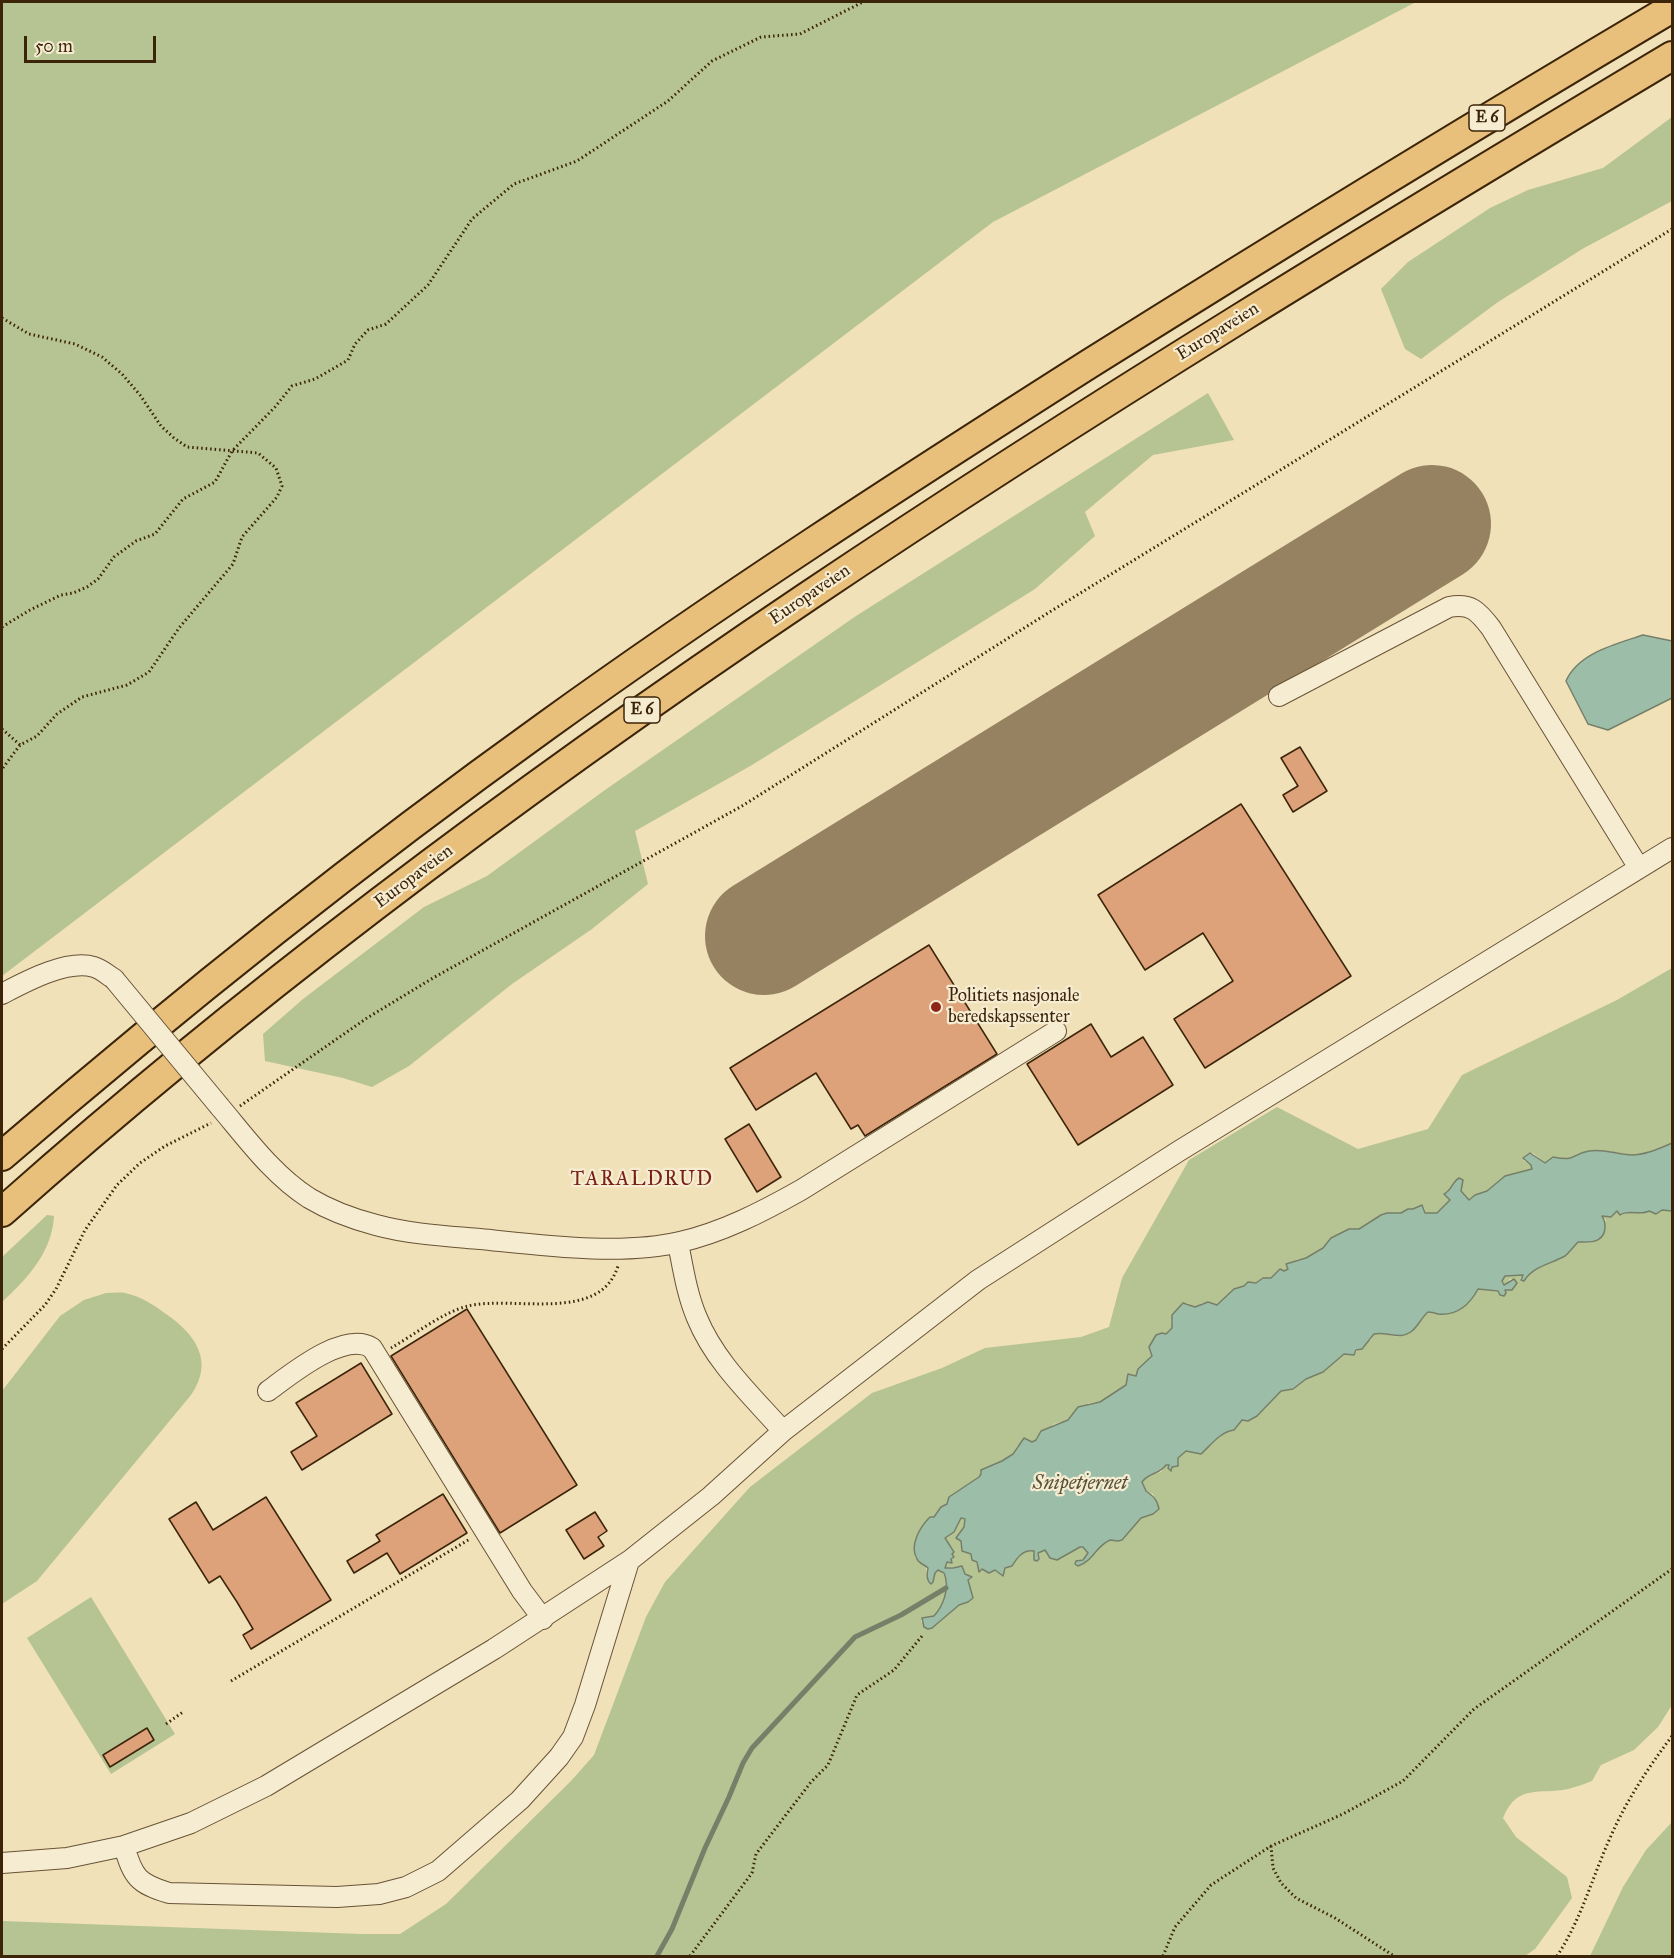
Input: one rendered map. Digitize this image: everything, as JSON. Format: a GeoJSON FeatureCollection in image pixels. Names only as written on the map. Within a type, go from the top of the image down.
{"type":"FeatureCollection","features":[{"type":"Feature","properties":{"kind":"highway","name":"E 6"},"geometry":{"type":"LineString","coordinates":[[2,1156],[224,970],[361,863],[546,726],[697,620],[858,512],[1293,236],[1672,8]]}},
{"type":"Feature","properties":{"kind":"highway","name":"Europaveien"},"geometry":{"type":"LineString","coordinates":[[2,1212],[259,996],[572,759],[711,661],[1096,409],[1324,266],[1672,56]]}},
{"type":"Feature","properties":{"kind":"street"},"geometry":{"type":"LineString","coordinates":[[1279,696],[1449,607],[1462,605],[1471,608],[1480,614],[1491,628],[1639,868]]}},
{"type":"Feature","properties":{"kind":"street"},"geometry":{"type":"LineString","coordinates":[[2,1863],[67,1858],[124,1846],[191,1823],[266,1786],[543,1619],[629,1561],[711,1496],[783,1431],[959,1294],[1033,1243],[1672,848]]}},
{"type":"Feature","properties":{"kind":"street"},"geometry":{"type":"LineString","coordinates":[[2,994],[38,976],[73,966],[95,967],[114,979],[246,1139],[288,1183],[309,1198],[333,1210],[378,1226],[413,1232],[541,1245],[620,1248],[678,1243],[706,1235],[765,1211],[1056,1031]]}},
{"type":"Feature","properties":{"kind":"street"},"geometry":{"type":"LineString","coordinates":[[678,1243],[696,1317],[706,1339],[731,1373],[783,1431]]}},
{"type":"Feature","properties":{"kind":"street"},"geometry":{"type":"LineString","coordinates":[[268,1391],[318,1357],[339,1347],[365,1344],[372,1348],[522,1591],[543,1619]]}},
{"type":"Feature","properties":{"kind":"street"},"geometry":{"type":"LineString","coordinates":[[124,1846],[130,1868],[138,1880],[148,1887],[169,1893],[337,1897],[369,1895],[406,1887],[438,1871],[520,1800],[573,1737],[629,1561]]}},
{"type":"Feature","properties":{"kind":"path"},"geometry":{"type":"LineString","coordinates":[[2,627],[61,595],[87,587],[98,579],[114,557],[135,542],[155,534],[183,499],[215,482],[232,451],[292,386],[315,379],[348,360],[355,344],[368,330],[386,324],[428,285],[472,219],[514,184],[577,161],[669,101],[712,61],[761,37],[800,34],[863,2]]}},
{"type":"Feature","properties":{"kind":"path"},"geometry":{"type":"LineString","coordinates":[[2,1349],[45,1305],[56,1289],[85,1230],[117,1185],[140,1163],[165,1146],[433,978],[742,806],[1048,613],[1672,229]]}},
{"type":"Feature","properties":{"kind":"path"},"geometry":{"type":"LineString","coordinates":[[2,318],[29,334],[75,344],[102,357],[141,395],[161,426],[187,447],[258,453],[276,468],[282,486],[277,497],[242,537],[232,564],[179,628],[149,672],[127,684],[82,697],[57,714],[37,736],[20,745],[2,769]]}},
{"type":"Feature","properties":{"kind":"path"},"geometry":{"type":"LineString","coordinates":[[2,729],[20,745]]}},
{"type":"Feature","properties":{"kind":"path"},"geometry":{"type":"LineString","coordinates":[[231,1681],[458,1545]]}},
{"type":"Feature","properties":{"kind":"path"},"geometry":{"type":"LineString","coordinates":[[1162,1956],[1174,1927],[1210,1885],[1271,1846],[1343,1814],[1403,1781],[1474,1708],[1672,1569]]}},
{"type":"Feature","properties":{"kind":"path"},"geometry":{"type":"LineString","coordinates":[[690,1956],[752,1873],[756,1854],[811,1782],[828,1765],[857,1695],[894,1670],[922,1636]]}},
{"type":"Feature","properties":{"kind":"path"},"geometry":{"type":"LineString","coordinates":[[166,1724],[183,1712]]}},
{"type":"Feature","properties":{"kind":"path"},"geometry":{"type":"LineString","coordinates":[[1557,1956],[1582,1911],[1610,1837],[1623,1811],[1672,1736]]}},
{"type":"Feature","properties":{"kind":"path"},"geometry":{"type":"LineString","coordinates":[[1271,1846],[1273,1868],[1281,1883],[1296,1898],[1335,1918],[1394,1956]]}},
{"type":"Feature","properties":{"kind":"shaded area"},"geometry":{"type":"Polygon","coordinates":[[[2,2],[1416,2],[993,222],[2,976],[2,2]]]}},
{"type":"Feature","properties":{"kind":"shaded area"},"geometry":{"type":"Polygon","coordinates":[[[1672,117],[1672,201],[1584,248],[1498,302],[1421,359],[1405,349],[1381,289],[1408,262],[1490,208],[1528,190],[1603,168],[1672,117]]]}},
{"type":"Feature","properties":{"kind":"shaded area"},"geometry":{"type":"Polygon","coordinates":[[[1208,393],[1234,440],[1153,455],[1085,512],[1095,536],[1035,589],[752,765],[635,831],[648,884],[592,929],[512,984],[409,1066],[372,1087],[343,1078],[265,1061],[263,1034],[303,999],[424,907],[487,876],[605,790],[856,616],[1208,393]]]}},
{"type":"Feature","properties":{"kind":"shaded area"},"geometry":{"type":"Polygon","coordinates":[[[1672,968],[1672,1143],[1642,1154],[1588,1151],[1574,1159],[1551,1159],[1545,1163],[1533,1153],[1523,1160],[1531,1165],[1532,1169],[1505,1176],[1487,1191],[1469,1200],[1461,1191],[1462,1184],[1453,1187],[1445,1195],[1450,1198],[1449,1202],[1439,1212],[1428,1214],[1424,1207],[1401,1213],[1387,1213],[1359,1229],[1349,1229],[1331,1238],[1323,1248],[1306,1258],[1296,1260],[1288,1269],[1277,1272],[1271,1278],[1261,1279],[1259,1282],[1248,1282],[1234,1289],[1217,1306],[1201,1303],[1201,1306],[1195,1307],[1187,1303],[1171,1320],[1172,1328],[1154,1339],[1149,1347],[1152,1356],[1136,1376],[1131,1374],[1126,1385],[1100,1402],[1089,1403],[1071,1415],[1068,1420],[1054,1424],[1036,1440],[1017,1446],[1011,1455],[981,1470],[979,1477],[949,1497],[946,1505],[941,1507],[918,1533],[915,1557],[920,1563],[926,1565],[927,1577],[938,1570],[943,1573],[947,1585],[945,1598],[939,1611],[934,1616],[921,1620],[922,1623],[935,1625],[959,1605],[973,1598],[968,1580],[972,1578],[962,1571],[962,1566],[945,1568],[947,1562],[951,1563],[954,1557],[952,1554],[954,1550],[945,1538],[954,1532],[961,1518],[966,1521],[960,1532],[962,1551],[971,1554],[981,1571],[982,1569],[989,1573],[995,1570],[1003,1576],[1006,1567],[1012,1566],[1024,1553],[1034,1551],[1036,1554],[1034,1558],[1039,1557],[1039,1552],[1045,1550],[1050,1558],[1061,1559],[1072,1549],[1083,1547],[1088,1553],[1086,1558],[1075,1562],[1076,1565],[1096,1553],[1098,1547],[1105,1542],[1126,1534],[1141,1518],[1159,1509],[1153,1494],[1146,1491],[1142,1482],[1149,1475],[1161,1472],[1166,1465],[1173,1467],[1186,1451],[1203,1451],[1221,1435],[1234,1430],[1242,1420],[1257,1416],[1281,1391],[1293,1389],[1308,1378],[1323,1372],[1344,1354],[1354,1355],[1371,1340],[1374,1334],[1405,1335],[1425,1315],[1440,1314],[1453,1309],[1478,1289],[1506,1293],[1505,1290],[1514,1279],[1510,1279],[1505,1285],[1502,1281],[1505,1276],[1523,1275],[1520,1279],[1524,1281],[1535,1270],[1565,1252],[1578,1241],[1597,1241],[1606,1220],[1602,1216],[1609,1217],[1617,1211],[1622,1215],[1672,1211],[1672,1705],[1658,1727],[1634,1750],[1601,1765],[1592,1781],[1558,1791],[1522,1795],[1509,1807],[1503,1818],[1516,1837],[1567,1877],[1572,1898],[1535,1949],[1525,1956],[2,1956],[2,1921],[400,1934],[446,1904],[571,1781],[594,1755],[646,1617],[665,1582],[750,1487],[872,1393],[942,1368],[985,1348],[1081,1337],[1109,1327],[1122,1278],[1189,1160],[1277,1107],[1358,1149],[1428,1129],[1462,1075],[1617,1000],[1672,968]]]}},
{"type":"Feature","properties":{"kind":"shaded area"},"geometry":{"type":"Polygon","coordinates":[[[47,1215],[54,1216],[44,1253],[21,1284],[2,1302],[2,1257],[47,1215]]]}},
{"type":"Feature","properties":{"kind":"shaded area"},"geometry":{"type":"Polygon","coordinates":[[[106,1293],[131,1294],[152,1304],[186,1330],[198,1349],[201,1360],[198,1383],[191,1395],[37,1581],[2,1604],[2,1391],[60,1316],[84,1300],[106,1293]]]}},
{"type":"Feature","properties":{"kind":"shaded area"},"geometry":{"type":"Polygon","coordinates":[[[91,1597],[175,1734],[111,1774],[27,1638],[91,1597]]]}},
{"type":"Feature","properties":{"kind":"shaded area"},"geometry":{"type":"Polygon","coordinates":[[[1672,1822],[1672,1956],[1590,1956],[1623,1887],[1646,1850],[1672,1822]]]}},
{"type":"Feature","properties":{"kind":"water"},"geometry":{"type":"Polygon","coordinates":[[[1643,635],[1672,641],[1672,698],[1608,730],[1588,724],[1566,681],[1572,671],[1579,663],[1599,651],[1643,635]]]}},
{"type":"Feature","properties":{"kind":"water","name":"Snipetjernet"},"geometry":{"type":"Polygon","coordinates":[[[1672,1143],[1672,1211],[1620,1215],[1617,1211],[1611,1217],[1602,1216],[1605,1228],[1602,1237],[1592,1242],[1578,1242],[1565,1256],[1532,1272],[1524,1281],[1521,1280],[1523,1275],[1505,1276],[1502,1281],[1504,1285],[1514,1279],[1517,1283],[1512,1290],[1505,1290],[1504,1296],[1498,1291],[1478,1289],[1462,1308],[1445,1314],[1428,1312],[1407,1334],[1398,1336],[1374,1334],[1362,1349],[1356,1350],[1354,1355],[1344,1354],[1323,1372],[1306,1379],[1293,1389],[1281,1391],[1257,1416],[1248,1421],[1242,1420],[1234,1430],[1220,1436],[1201,1454],[1186,1451],[1178,1458],[1178,1466],[1172,1467],[1171,1471],[1168,1468],[1169,1465],[1166,1465],[1145,1479],[1142,1482],[1146,1491],[1154,1498],[1159,1509],[1141,1518],[1122,1540],[1110,1540],[1105,1543],[1083,1564],[1078,1566],[1075,1564],[1076,1561],[1083,1560],[1088,1553],[1083,1547],[1057,1560],[1050,1558],[1045,1550],[1038,1553],[1037,1561],[1034,1560],[1034,1551],[1027,1551],[1012,1566],[1005,1568],[1003,1576],[995,1570],[989,1573],[982,1569],[979,1572],[977,1562],[972,1560],[971,1554],[962,1551],[961,1541],[956,1538],[964,1527],[965,1519],[961,1518],[954,1532],[945,1538],[954,1552],[952,1554],[954,1557],[951,1559],[952,1563],[947,1562],[945,1568],[962,1566],[965,1574],[972,1577],[968,1580],[973,1598],[959,1605],[932,1628],[924,1627],[922,1618],[934,1616],[938,1612],[945,1596],[946,1584],[944,1573],[938,1570],[931,1584],[927,1575],[928,1568],[919,1562],[915,1554],[917,1536],[926,1521],[934,1517],[941,1507],[947,1504],[949,1497],[979,1477],[981,1470],[1013,1454],[1024,1438],[1032,1442],[1036,1440],[1041,1431],[1068,1420],[1078,1407],[1100,1402],[1126,1385],[1128,1374],[1136,1376],[1138,1369],[1152,1356],[1149,1347],[1156,1335],[1166,1334],[1172,1328],[1172,1315],[1183,1303],[1195,1307],[1208,1302],[1217,1305],[1234,1289],[1248,1282],[1256,1283],[1263,1278],[1271,1278],[1280,1269],[1284,1271],[1288,1269],[1286,1264],[1306,1258],[1323,1248],[1331,1238],[1349,1229],[1359,1229],[1381,1215],[1401,1213],[1422,1205],[1425,1213],[1437,1213],[1450,1200],[1444,1194],[1459,1178],[1463,1180],[1461,1191],[1469,1200],[1487,1191],[1505,1176],[1532,1169],[1523,1158],[1530,1153],[1545,1163],[1553,1157],[1570,1158],[1595,1150],[1637,1155],[1672,1143]]]}},
{"type":"Feature","properties":{"kind":"building"},"geometry":{"type":"Polygon","coordinates":[[[1300,747],[1327,791],[1293,812],[1283,795],[1298,786],[1281,758],[1300,747]]]}},
{"type":"Feature","properties":{"kind":"building"},"geometry":{"type":"Polygon","coordinates":[[[1241,804],[1351,976],[1205,1068],[1174,1019],[1233,981],[1203,933],[1145,970],[1098,895],[1241,804]]]}},
{"type":"Feature","properties":{"kind":"building"},"geometry":{"type":"Polygon","coordinates":[[[929,945],[997,1054],[865,1136],[858,1125],[851,1129],[816,1073],[756,1110],[730,1068],[929,945]]]}},
{"type":"Feature","properties":{"kind":"building"},"geometry":{"type":"Polygon","coordinates":[[[1091,1024],[1111,1057],[1143,1037],[1173,1085],[1078,1145],[1027,1064],[1091,1024]]]}},
{"type":"Feature","properties":{"kind":"building"},"geometry":{"type":"Polygon","coordinates":[[[749,1124],[781,1177],[757,1192],[725,1139],[749,1124]]]}},
{"type":"Feature","properties":{"kind":"building"},"geometry":{"type":"Polygon","coordinates":[[[467,1309],[577,1485],[500,1533],[391,1356],[467,1309]]]}},
{"type":"Feature","properties":{"kind":"building"},"geometry":{"type":"Polygon","coordinates":[[[361,1363],[392,1414],[302,1470],[291,1452],[317,1436],[296,1403],[361,1363]]]}},
{"type":"Feature","properties":{"kind":"building"},"geometry":{"type":"Polygon","coordinates":[[[443,1494],[467,1533],[400,1574],[387,1553],[354,1573],[347,1561],[380,1541],[376,1535],[443,1494]]]}},
{"type":"Feature","properties":{"kind":"building"},"geometry":{"type":"Polygon","coordinates":[[[266,1497],[331,1600],[251,1649],[243,1635],[253,1629],[237,1602],[220,1576],[209,1583],[169,1519],[196,1502],[213,1530],[266,1497]]]}},
{"type":"Feature","properties":{"kind":"building"},"geometry":{"type":"Polygon","coordinates":[[[595,1512],[607,1531],[598,1537],[604,1546],[584,1559],[566,1530],[595,1512]]]}},
{"type":"Feature","properties":{"kind":"building"},"geometry":{"type":"Polygon","coordinates":[[[147,1728],[154,1740],[110,1767],[103,1755],[147,1728]]]}},
{"type":"Feature","properties":{"kind":"waterway"},"geometry":{"type":"LineString","coordinates":[[657,1956],[672,1929],[705,1848],[752,1748],[855,1637],[901,1615],[946,1588]]}},
{"type":"Feature","properties":{"kind":"runway"},"geometry":{"type":"LineString","coordinates":[[764,936],[1432,524]]}},
{"type":"Feature","properties":{"kind":"place","name":"Politiets nasjonale beredskapssenter"},"geometry":{"type":"Point","coordinates":[936,1007]}},
{"type":"Feature","properties":{"kind":"district","name":"TARALDRUD"},"geometry":{"type":"Point","coordinates":[642,1180]}}]}
